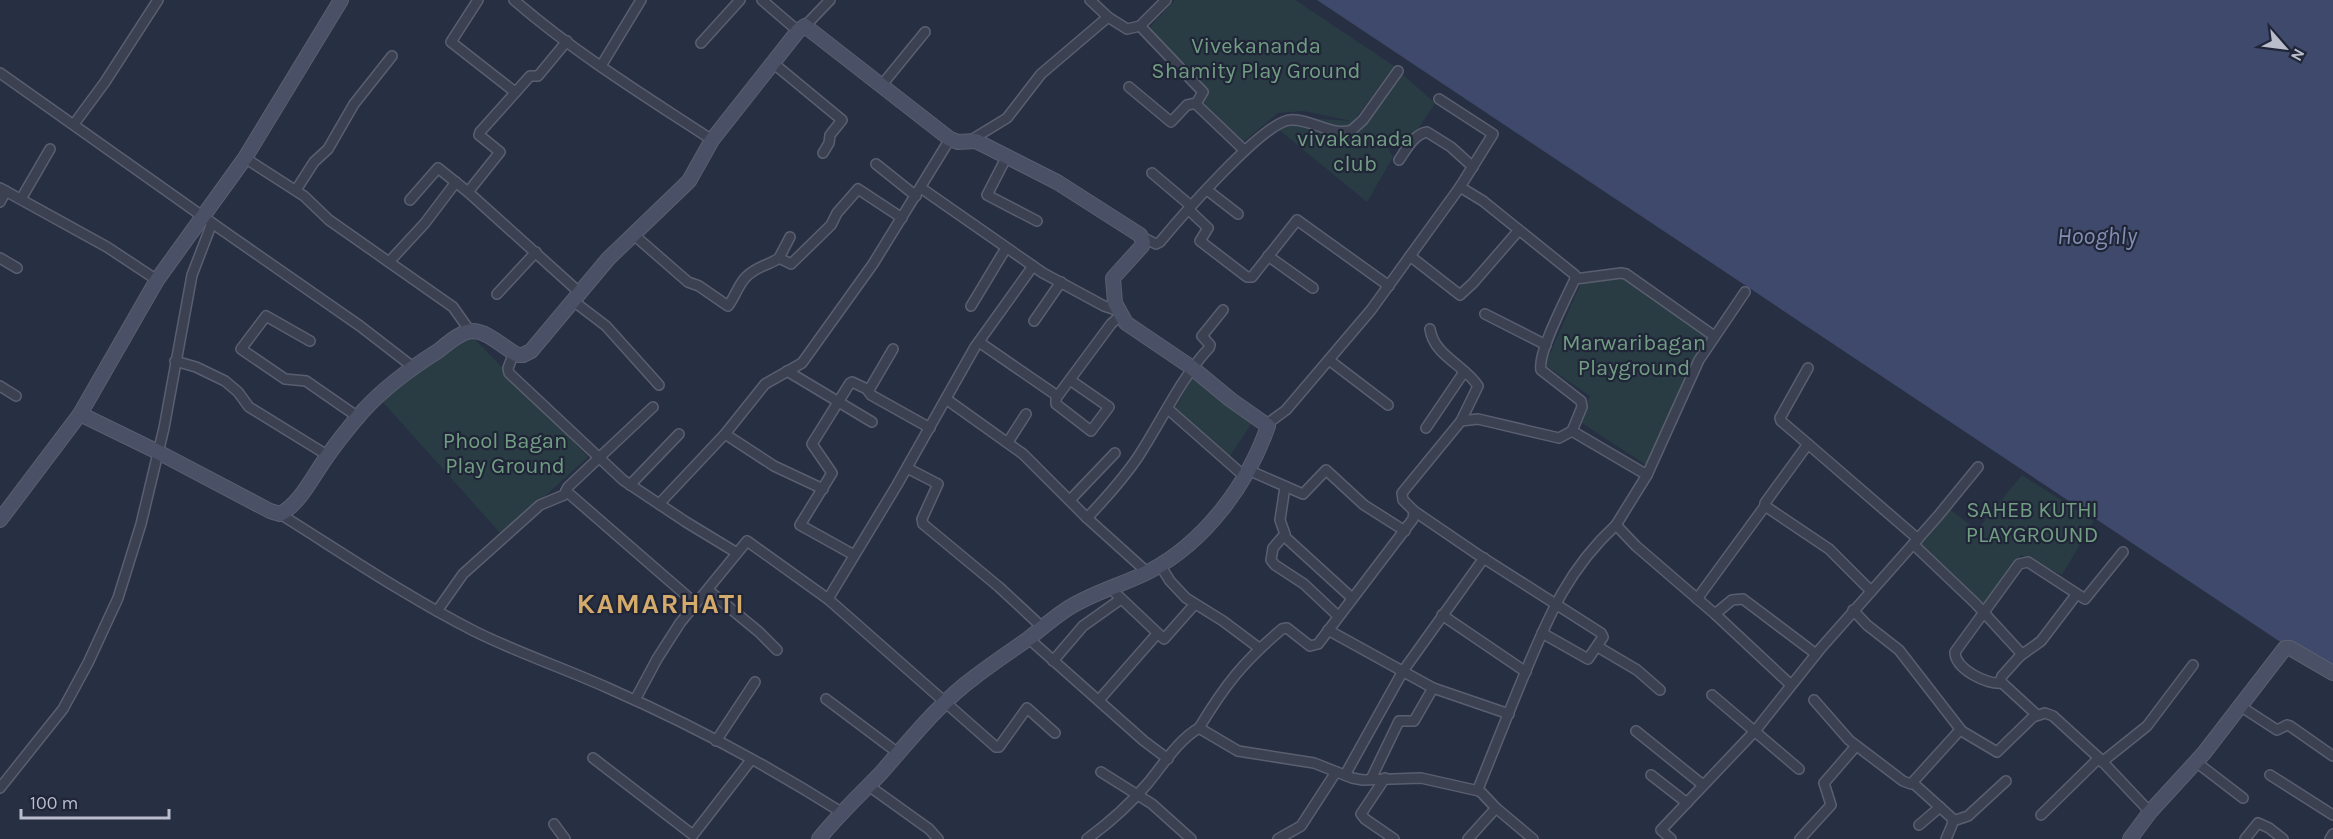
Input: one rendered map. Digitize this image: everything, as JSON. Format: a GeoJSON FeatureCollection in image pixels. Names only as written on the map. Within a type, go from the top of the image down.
{"type":"FeatureCollection","features":[{"type":"Feature","properties":{"kind":"street"},"geometry":{"type":"LineString","coordinates":[[74,124],[105,82],[158,0]]}},
{"type":"Feature","properties":{"kind":"street"},"geometry":{"type":"LineString","coordinates":[[0,520],[80,414],[157,280],[208,220],[341,0]]}},
{"type":"Feature","properties":{"kind":"street"},"geometry":{"type":"LineString","coordinates":[[478,0],[451,42],[515,92]]}},
{"type":"Feature","properties":{"kind":"street"},"geometry":{"type":"LineString","coordinates":[[514,0],[538,21],[601,66],[712,140]]}},
{"type":"Feature","properties":{"kind":"street"},"geometry":{"type":"LineString","coordinates":[[601,66],[641,0]]}},
{"type":"Feature","properties":{"kind":"street"},"geometry":{"type":"LineString","coordinates":[[701,43],[740,0]]}},
{"type":"Feature","properties":{"kind":"street"},"geometry":{"type":"LineString","coordinates":[[762,0],[950,139],[958,142],[970,140],[1007,118],[1041,74],[1108,17]]}},
{"type":"Feature","properties":{"kind":"street"},"geometry":{"type":"LineString","coordinates":[[245,158],[296,190],[329,220],[453,307],[470,331],[488,336],[514,353],[528,354],[608,259],[688,181],[712,140],[802,28],[830,0]]}},
{"type":"Feature","properties":{"kind":"street"},"geometry":{"type":"LineString","coordinates":[[1092,1],[1108,17],[1127,29],[1140,26],[1166,0]]}},
{"type":"Feature","properties":{"kind":"street"},"geometry":{"type":"LineString","coordinates":[[1140,26],[1203,92],[1197,104]]}},
{"type":"Feature","properties":{"kind":"street"},"geometry":{"type":"LineString","coordinates":[[881,86],[925,32]]}},
{"type":"Feature","properties":{"kind":"street"},"geometry":{"type":"LineString","coordinates":[[468,192],[500,152],[479,133],[530,76],[538,76],[567,41]]}},
{"type":"Feature","properties":{"kind":"street"},"geometry":{"type":"LineString","coordinates":[[296,190],[314,162],[328,149],[354,104],[392,56]]}},
{"type":"Feature","properties":{"kind":"street"},"geometry":{"type":"LineString","coordinates":[[773,63],[842,120],[830,135],[829,143],[823,153]]}},
{"type":"Feature","properties":{"kind":"street"},"geometry":{"type":"LineString","coordinates":[[970,140],[1057,182],[1142,237],[1158,243],[1245,150],[1286,121],[1292,120],[1336,130],[1352,130],[1363,120],[1398,71]]}},
{"type":"Feature","properties":{"kind":"street"},"geometry":{"type":"LineString","coordinates":[[0,73],[360,326],[413,367]]}},
{"type":"Feature","properties":{"kind":"street"},"geometry":{"type":"LineString","coordinates":[[1129,87],[1171,122],[1187,105],[1197,104]]}},
{"type":"Feature","properties":{"kind":"street"},"geometry":{"type":"LineString","coordinates":[[1267,424],[1286,410],[1389,286],[1460,187],[1493,134],[1439,99]]}},
{"type":"Feature","properties":{"kind":"street"},"geometry":{"type":"LineString","coordinates":[[1197,104],[1220,129],[1245,150]]}},
{"type":"Feature","properties":{"kind":"street"},"geometry":{"type":"LineString","coordinates":[[1399,160],[1414,139],[1421,133],[1427,132],[1447,144],[1473,167]]}},
{"type":"Feature","properties":{"kind":"street"},"geometry":{"type":"LineString","coordinates":[[659,504],[724,434],[765,384],[800,365],[808,355],[873,264],[950,139]]}},
{"type":"Feature","properties":{"kind":"street"},"geometry":{"type":"LineString","coordinates":[[21,199],[50,149]]}},
{"type":"Feature","properties":{"kind":"street"},"geometry":{"type":"LineString","coordinates":[[1006,158],[987,195],[1037,221]]}},
{"type":"Feature","properties":{"kind":"street"},"geometry":{"type":"LineString","coordinates":[[876,164],[1033,266],[1120,313]]}},
{"type":"Feature","properties":{"kind":"street"},"geometry":{"type":"LineString","coordinates":[[410,200],[437,168],[456,182],[536,252],[659,385]]}},
{"type":"Feature","properties":{"kind":"street"},"geometry":{"type":"LineString","coordinates":[[1152,173],[1208,228],[1200,241],[1247,277],[1252,277],[1294,222],[1299,220],[1389,286]]}},
{"type":"Feature","properties":{"kind":"street"},"geometry":{"type":"LineString","coordinates":[[389,262],[425,223],[456,182]]}},
{"type":"Feature","properties":{"kind":"street"},"geometry":{"type":"LineString","coordinates":[[1460,187],[1483,201],[1574,274],[1575,279],[1540,364],[1541,370],[1581,401],[1582,407],[1572,430],[1559,438],[1478,419],[1461,421]]}},
{"type":"Feature","properties":{"kind":"street"},"geometry":{"type":"LineString","coordinates":[[0,202],[3,189],[107,247],[157,280]]}},
{"type":"Feature","properties":{"kind":"street"},"geometry":{"type":"LineString","coordinates":[[779,258],[791,264],[831,225],[837,213],[858,189],[902,218]]}},
{"type":"Feature","properties":{"kind":"street"},"geometry":{"type":"LineString","coordinates":[[1207,190],[1238,214]]}},
{"type":"Feature","properties":{"kind":"street"},"geometry":{"type":"LineString","coordinates":[[0,788],[63,709],[118,598],[141,524],[158,452],[192,275],[208,220]]}},
{"type":"Feature","properties":{"kind":"street"},"geometry":{"type":"LineString","coordinates":[[1410,256],[1460,295],[1519,230]]}},
{"type":"Feature","properties":{"kind":"street"},"geometry":{"type":"LineString","coordinates":[[634,235],[688,282],[699,286],[727,306],[748,276],[764,264],[773,263],[779,258],[790,237]]}},
{"type":"Feature","properties":{"kind":"street"},"geometry":{"type":"LineString","coordinates":[[1142,237],[1142,246],[1116,272],[1113,278],[1115,303],[1120,313],[1132,328],[1191,367],[1231,400],[1267,424]]}},
{"type":"Feature","properties":{"kind":"street"},"geometry":{"type":"LineString","coordinates":[[971,306],[1006,248]]}},
{"type":"Feature","properties":{"kind":"street"},"geometry":{"type":"LineString","coordinates":[[497,294],[536,252]]}},
{"type":"Feature","properties":{"kind":"street"},"geometry":{"type":"LineString","coordinates":[[1268,256],[1313,288]]}},
{"type":"Feature","properties":{"kind":"street"},"geometry":{"type":"LineString","coordinates":[[0,258],[17,268]]}},
{"type":"Feature","properties":{"kind":"street"},"geometry":{"type":"LineString","coordinates":[[828,599],[979,342],[1033,266]]}},
{"type":"Feature","properties":{"kind":"street"},"geometry":{"type":"LineString","coordinates":[[1575,279],[1626,274],[1714,336]]}},
{"type":"Feature","properties":{"kind":"street"},"geometry":{"type":"LineString","coordinates":[[1034,321],[1061,282]]}},
{"type":"Feature","properties":{"kind":"street"},"geometry":{"type":"LineString","coordinates":[[1479,790],[1542,633],[1567,582],[1588,553],[1616,525],[1647,475],[1686,387],[1714,336],[1745,292]]}},
{"type":"Feature","properties":{"kind":"street"},"geometry":{"type":"LineString","coordinates":[[1087,518],[1136,460],[1191,367],[1210,346],[1202,336],[1223,310]]}},
{"type":"Feature","properties":{"kind":"street"},"geometry":{"type":"LineString","coordinates":[[1070,380],[1109,408],[1092,431],[1089,431],[1056,404],[1057,396],[1120,313]]}},
{"type":"Feature","properties":{"kind":"street"},"geometry":{"type":"LineString","coordinates":[[1485,314],[1546,345]]}},
{"type":"Feature","properties":{"kind":"street"},"geometry":{"type":"LineString","coordinates":[[310,341],[267,316],[241,349],[285,379],[306,381],[358,417]]}},
{"type":"Feature","properties":{"kind":"street"},"geometry":{"type":"LineString","coordinates":[[1430,329],[1442,352],[1478,386],[1461,421],[1402,493],[1403,500],[1414,511],[1601,633],[1602,639],[1590,659],[1587,659],[1542,633]]}},
{"type":"Feature","properties":{"kind":"street"},"geometry":{"type":"LineString","coordinates":[[280,514],[294,502],[327,455],[373,401],[413,367],[470,331]]}},
{"type":"Feature","properties":{"kind":"street"},"geometry":{"type":"LineString","coordinates":[[979,342],[1057,396]]}},
{"type":"Feature","properties":{"kind":"street"},"geometry":{"type":"LineString","coordinates":[[868,391],[893,349]]}},
{"type":"Feature","properties":{"kind":"street"},"geometry":{"type":"LineString","coordinates":[[514,353],[508,368],[509,373],[598,458],[659,504],[737,553]]}},
{"type":"Feature","properties":{"kind":"street"},"geometry":{"type":"LineString","coordinates":[[1329,360],[1388,405]]}},
{"type":"Feature","properties":{"kind":"street"},"geometry":{"type":"LineString","coordinates":[[176,361],[196,367],[225,381],[238,392],[249,407],[327,455]]}},
{"type":"Feature","properties":{"kind":"street"},"geometry":{"type":"LineString","coordinates":[[1808,368],[1780,418],[1781,422],[1915,542],[2020,652],[2020,656]]}},
{"type":"Feature","properties":{"kind":"street"},"geometry":{"type":"LineString","coordinates":[[787,371],[872,422]]}},
{"type":"Feature","properties":{"kind":"street"},"geometry":{"type":"LineString","coordinates":[[1426,428],[1464,372]]}},
{"type":"Feature","properties":{"kind":"street"},"geometry":{"type":"LineString","coordinates":[[854,555],[800,526],[832,473],[812,444],[851,382],[930,428]]}},
{"type":"Feature","properties":{"kind":"street"},"geometry":{"type":"LineString","coordinates":[[0,386],[16,396]]}},
{"type":"Feature","properties":{"kind":"street"},"geometry":{"type":"LineString","coordinates":[[946,399],[1023,454],[1087,518],[1147,572]]}},
{"type":"Feature","properties":{"kind":"street"},"geometry":{"type":"LineString","coordinates":[[437,611],[464,574],[540,505],[564,495],[598,458],[653,407]]}},
{"type":"Feature","properties":{"kind":"street"},"geometry":{"type":"LineString","coordinates":[[1168,409],[1246,473],[1304,494],[1326,470],[1364,505],[1405,531]]}},
{"type":"Feature","properties":{"kind":"street"},"geometry":{"type":"LineString","coordinates":[[80,414],[280,514],[437,611],[496,641],[635,700],[801,786],[841,812]]}},
{"type":"Feature","properties":{"kind":"street"},"geometry":{"type":"LineString","coordinates":[[1008,442],[1026,414]]}},
{"type":"Feature","properties":{"kind":"street"},"geometry":{"type":"LineString","coordinates":[[819,839],[841,812],[869,786],[946,701],[976,676],[1068,608],[1160,565],[1208,525],[1246,473],[1268,429],[1267,424]]}},
{"type":"Feature","properties":{"kind":"street"},"geometry":{"type":"LineString","coordinates":[[1572,430],[1647,475]]}},
{"type":"Feature","properties":{"kind":"street"},"geometry":{"type":"LineString","coordinates":[[630,484],[679,434]]}},
{"type":"Feature","properties":{"kind":"street"},"geometry":{"type":"LineString","coordinates":[[724,434],[774,466],[823,489]]}},
{"type":"Feature","properties":{"kind":"street"},"geometry":{"type":"LineString","coordinates":[[1697,599],[1808,444]]}},
{"type":"Feature","properties":{"kind":"street"},"geometry":{"type":"LineString","coordinates":[[1070,500],[1115,453]]}},
{"type":"Feature","properties":{"kind":"street"},"geometry":{"type":"LineString","coordinates":[[1653,839],[1755,731],[1853,610],[1915,542],[1978,467]]}},
{"type":"Feature","properties":{"kind":"street"},"geometry":{"type":"LineString","coordinates":[[907,468],[938,484],[922,519],[923,524],[999,587],[1042,627]]}},
{"type":"Feature","properties":{"kind":"street"},"geometry":{"type":"LineString","coordinates":[[1285,487],[1280,520],[1284,536],[1352,598]]}},
{"type":"Feature","properties":{"kind":"street"},"geometry":{"type":"LineString","coordinates":[[566,491],[695,603]]}},
{"type":"Feature","properties":{"kind":"street"},"geometry":{"type":"LineString","coordinates":[[1765,506],[1829,549],[1871,591]]}},
{"type":"Feature","properties":{"kind":"street"},"geometry":{"type":"LineString","coordinates":[[1087,839],[1137,794],[1198,728],[1244,662],[1259,648],[1283,628],[1312,646],[1318,644],[1405,531],[1413,519],[1414,511]]}},
{"type":"Feature","properties":{"kind":"street"},"geometry":{"type":"LineString","coordinates":[[1616,525],[1636,546],[1715,614],[1791,685]]}},
{"type":"Feature","properties":{"kind":"street"},"geometry":{"type":"LineString","coordinates":[[1284,536],[1273,548],[1271,557],[1273,563],[1304,584],[1338,616]]}},
{"type":"Feature","properties":{"kind":"street"},"geometry":{"type":"LineString","coordinates":[[635,700],[657,659],[695,603],[746,542],[749,542],[828,599],[997,747],[1027,708],[1055,733]]}},
{"type":"Feature","properties":{"kind":"street"},"geometry":{"type":"LineString","coordinates":[[2037,715],[2002,683],[1988,682],[1960,666],[1955,659],[1959,646],[2019,564],[2028,562],[2076,595],[2087,598],[2123,552]]}},
{"type":"Feature","properties":{"kind":"street"},"geometry":{"type":"LineString","coordinates":[[1278,839],[1300,826],[1340,774],[1403,671],[1484,558]]}},
{"type":"Feature","properties":{"kind":"street"},"geometry":{"type":"LineString","coordinates":[[1160,565],[1176,588],[1194,605],[1223,621],[1259,648]]}},
{"type":"Feature","properties":{"kind":"street"},"geometry":{"type":"LineString","coordinates":[[1109,587],[1157,634],[1165,638],[1194,605]]}},
{"type":"Feature","properties":{"kind":"street"},"geometry":{"type":"LineString","coordinates":[[708,590],[777,650]]}},
{"type":"Feature","properties":{"kind":"street"},"geometry":{"type":"LineString","coordinates":[[2002,683],[2002,676],[2020,656],[2041,641],[2076,595]]}},
{"type":"Feature","properties":{"kind":"street"},"geometry":{"type":"LineString","coordinates":[[1053,661],[1083,626],[1120,598]]}},
{"type":"Feature","properties":{"kind":"street"},"geometry":{"type":"LineString","coordinates":[[1715,614],[1732,600],[1743,599],[1816,654]]}},
{"type":"Feature","properties":{"kind":"street"},"geometry":{"type":"LineString","coordinates":[[1853,610],[1867,625],[1899,650],[1961,730],[1996,752],[2037,715],[2045,713],[2052,716],[2101,760],[2150,812]]}},
{"type":"Feature","properties":{"kind":"street"},"geometry":{"type":"LineString","coordinates":[[1442,615],[1526,672]]}},
{"type":"Feature","properties":{"kind":"street"},"geometry":{"type":"LineString","coordinates":[[1328,630],[1433,688],[1509,714]]}},
{"type":"Feature","properties":{"kind":"street"},"geometry":{"type":"LineString","coordinates":[[1099,700],[1157,634]]}},
{"type":"Feature","properties":{"kind":"street"},"geometry":{"type":"LineString","coordinates":[[1028,638],[1144,741],[1168,759]]}},
{"type":"Feature","properties":{"kind":"street"},"geometry":{"type":"LineString","coordinates":[[1598,647],[1637,670],[1660,690]]}},
{"type":"Feature","properties":{"kind":"street"},"geometry":{"type":"LineString","coordinates":[[2130,839],[2150,812],[2196,762],[2285,648],[2290,648],[2333,673]]}},
{"type":"Feature","properties":{"kind":"street"},"geometry":{"type":"LineString","coordinates":[[2041,815],[2101,760],[2147,726],[2193,664]]}},
{"type":"Feature","properties":{"kind":"street"},"geometry":{"type":"LineString","coordinates":[[716,741],[755,682]]}},
{"type":"Feature","properties":{"kind":"street"},"geometry":{"type":"LineString","coordinates":[[1371,779],[1399,721],[1414,721],[1433,688]]}},
{"type":"Feature","properties":{"kind":"street"},"geometry":{"type":"LineString","coordinates":[[1712,694],[1799,769]]}},
{"type":"Feature","properties":{"kind":"street"},"geometry":{"type":"LineString","coordinates":[[826,699],[898,753]]}},
{"type":"Feature","properties":{"kind":"street"},"geometry":{"type":"LineString","coordinates":[[1814,700],[1856,746],[1903,781],[1913,783],[1953,821]]}},
{"type":"Feature","properties":{"kind":"street"},"geometry":{"type":"LineString","coordinates":[[2240,705],[2277,730],[2287,725],[2290,726],[2333,756]]}},
{"type":"Feature","properties":{"kind":"street"},"geometry":{"type":"LineString","coordinates":[[1198,728],[1238,751],[1304,761],[1340,774],[1371,779],[1432,779],[1479,790],[1496,808],[1533,839]]}},
{"type":"Feature","properties":{"kind":"street"},"geometry":{"type":"LineString","coordinates":[[1913,783],[1961,730]]}},
{"type":"Feature","properties":{"kind":"street"},"geometry":{"type":"LineString","coordinates":[[1636,731],[1703,785]]}},
{"type":"Feature","properties":{"kind":"street"},"geometry":{"type":"LineString","coordinates":[[1800,839],[1832,803],[1824,783],[1856,746]]}},
{"type":"Feature","properties":{"kind":"street"},"geometry":{"type":"LineString","coordinates":[[593,758],[695,837],[751,760]]}},
{"type":"Feature","properties":{"kind":"street"},"geometry":{"type":"LineString","coordinates":[[2196,762],[2243,798]]}},
{"type":"Feature","properties":{"kind":"street"},"geometry":{"type":"LineString","coordinates":[[1101,772],[1162,812],[1191,839]]}},
{"type":"Feature","properties":{"kind":"street"},"geometry":{"type":"LineString","coordinates":[[1651,775],[1687,803]]}},
{"type":"Feature","properties":{"kind":"street"},"geometry":{"type":"LineString","coordinates":[[2270,775],[2333,815]]}},
{"type":"Feature","properties":{"kind":"street"},"geometry":{"type":"LineString","coordinates":[[1385,778],[1361,814],[1394,839]]}},
{"type":"Feature","properties":{"kind":"street"},"geometry":{"type":"LineString","coordinates":[[1953,821],[1968,816],[2006,781]]}},
{"type":"Feature","properties":{"kind":"street"},"geometry":{"type":"LineString","coordinates":[[869,786],[923,825],[938,839]]}},
{"type":"Feature","properties":{"kind":"street"},"geometry":{"type":"LineString","coordinates":[[1919,825],[1940,807]]}},
{"type":"Feature","properties":{"kind":"street"},"geometry":{"type":"LineString","coordinates":[[1468,839],[1496,808]]}},
{"type":"Feature","properties":{"kind":"street"},"geometry":{"type":"LineString","coordinates":[[1946,839],[1953,821]]}},
{"type":"Feature","properties":{"kind":"street"},"geometry":{"type":"LineString","coordinates":[[2245,839],[2258,823],[2283,839]]}},
{"type":"Feature","properties":{"kind":"street"},"geometry":{"type":"LineString","coordinates":[[554,824],[565,839]]}},
{"type":"Feature","properties":{"kind":"street"},"geometry":{"type":"LineString","coordinates":[[1661,830],[1671,839]]}},
{"type":"Feature","properties":{"kind":"street"},"geometry":{"type":"LineString","coordinates":[[2330,839],[2333,834]]}},
{"type":"Feature","properties":{"kind":"green space","name":"Vivekananda Shamity Play Ground"},"geometry":{"type":"Polygon","coordinates":[[[1175,0],[1295,0],[1394,66],[1353,122],[1365,123],[1401,73],[1435,103],[1403,152],[1382,137],[1393,157],[1367,202],[1278,129],[1308,118],[1352,121],[1303,111],[1278,113],[1243,142],[1202,101],[1208,92],[1148,29],[1175,0]]]}},
{"type":"Feature","properties":{"kind":"green space","name":"Marwaribagan Playground"},"geometry":{"type":"Polygon","coordinates":[[[1625,278],[1708,337],[1646,465],[1579,421],[1590,396],[1545,365],[1581,283],[1625,278]]]}},
{"type":"Feature","properties":{"kind":"green space","name":"Phool Bagan Play Ground"},"geometry":{"type":"Polygon","coordinates":[[[470,334],[588,457],[502,535],[382,401],[470,334]]]}},
{"type":"Feature","properties":{"kind":"green space"},"geometry":{"type":"Polygon","coordinates":[[[1195,374],[1253,421],[1230,456],[1174,410],[1195,374]]]}},
{"type":"Feature","properties":{"kind":"green space","name":"SAHEB KUTHI PLAYGROUND"},"geometry":{"type":"Polygon","coordinates":[[[2022,475],[2094,521],[2062,575],[2021,555],[1983,610],[1915,545],[1948,508],[1977,530],[2022,475]]]}},
{"type":"Feature","properties":{"kind":"water","name":"Hooghly"},"geometry":{"type":"Polygon","coordinates":[[[1317,0],[2333,0],[2333,666],[2291,649],[1317,0]]]}},
{"type":"Feature","properties":{"kind":"district","name":"KAMARHATI"},"geometry":{"type":"Point","coordinates":[661,603]}},
{"type":"Feature","properties":{"kind":"park label","name":"vivakanada club"},"geometry":{"type":"Point","coordinates":[1355,152]}}]}
